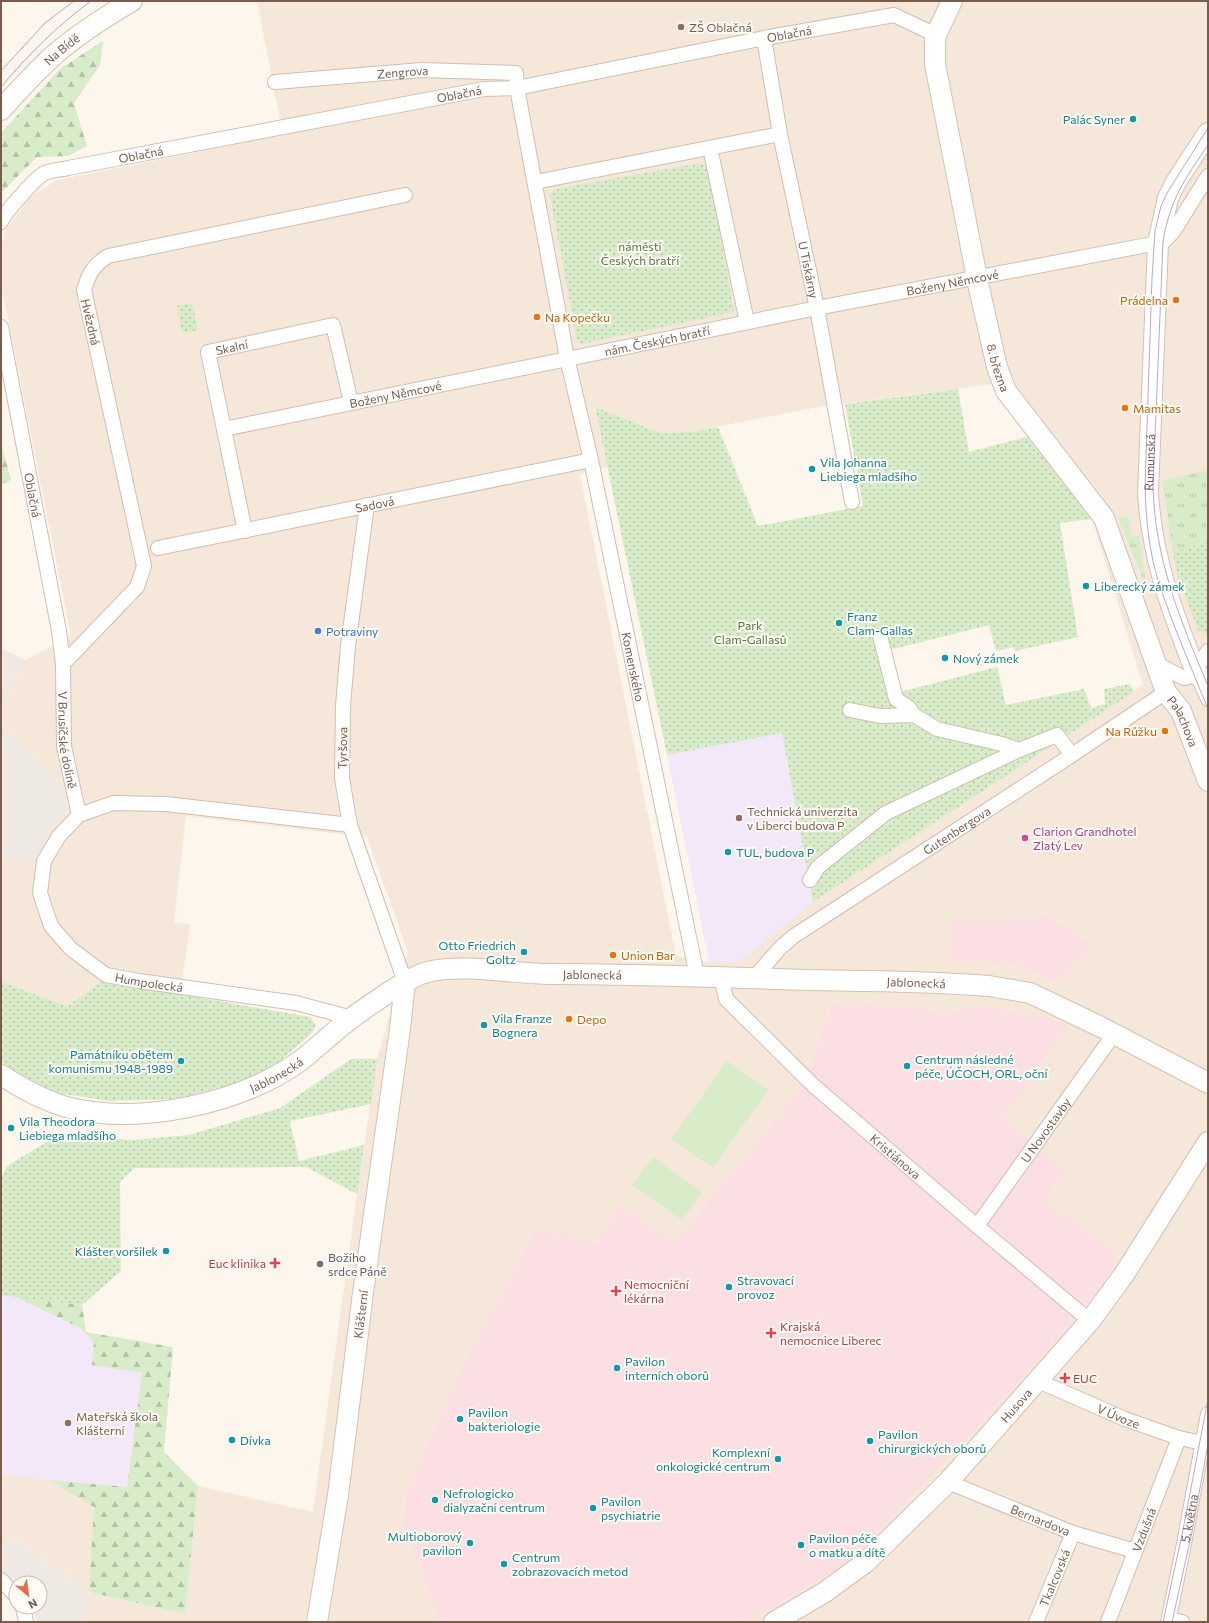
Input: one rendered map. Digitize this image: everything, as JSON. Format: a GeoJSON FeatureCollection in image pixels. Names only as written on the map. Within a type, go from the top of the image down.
{"type":"FeatureCollection","features":[{"type":"Feature","properties":{"kind":"street","name":"Na Bídě"},"geometry":{"type":"LineString","coordinates":[[1,110],[55,54],[105,17],[132,1]]}},
{"type":"Feature","properties":{"kind":"street"},"geometry":{"type":"LineString","coordinates":[[936,35],[952,1]]}},
{"type":"Feature","properties":{"kind":"street","name":"Oblačná"},"geometry":{"type":"LineString","coordinates":[[1,222],[2,218],[20,197],[44,173],[484,89],[517,88],[764,38],[894,15],[936,35]]}},
{"type":"Feature","properties":{"kind":"street","name":"8. března"},"geometry":{"type":"LineString","coordinates":[[936,35],[935,64],[977,276],[997,367],[1006,391],[1104,518],[1155,663]]}},
{"type":"Feature","properties":{"kind":"street","name":"U Tiskárny"},"geometry":{"type":"LineString","coordinates":[[764,38],[780,134],[817,308],[852,502]]}},
{"type":"Feature","properties":{"kind":"street","name":"Zengrova"},"geometry":{"type":"LineString","coordinates":[[275,82],[422,70],[516,73],[517,88]]}},
{"type":"Feature","properties":{"kind":"street"},"geometry":{"type":"LineString","coordinates":[[517,88],[567,358]]}},
{"type":"Feature","properties":{"kind":"street","name":"Rumunská"},"geometry":{"type":"LineString","coordinates":[[1196,676],[1163,582],[1150,520],[1148,493],[1158,242],[1168,198],[1173,187],[1208,133]]}},
{"type":"Feature","properties":{"kind":"street"},"geometry":{"type":"LineString","coordinates":[[535,182],[780,134]]}},
{"type":"Feature","properties":{"kind":"street"},"geometry":{"type":"LineString","coordinates":[[710,148],[747,322]]}},
{"type":"Feature","properties":{"kind":"street"},"geometry":{"type":"LineString","coordinates":[[1158,242],[1163,242],[1173,232],[1208,176]]}},
{"type":"Feature","properties":{"kind":"street","name":"Hvězdná"},"geometry":{"type":"LineString","coordinates":[[63,664],[137,587],[144,566],[84,290],[90,273],[97,263],[108,256],[405,195]]}},
{"type":"Feature","properties":{"kind":"street","name":"Boženy Němcové"},"geometry":{"type":"LineString","coordinates":[[747,322],[977,276],[1158,242]]}},
{"type":"Feature","properties":{"kind":"street","name":"nám. Českých bratří"},"geometry":{"type":"LineString","coordinates":[[567,358],[747,322]]}},
{"type":"Feature","properties":{"kind":"street","name":"Skalní"},"geometry":{"type":"LineString","coordinates":[[245,531],[208,352],[333,325],[351,402]]}},
{"type":"Feature","properties":{"kind":"street","name":"Oblačná"},"geometry":{"type":"LineString","coordinates":[[1,327],[63,664]]}},
{"type":"Feature","properties":{"kind":"street","name":"Boženy Němcové"},"geometry":{"type":"LineString","coordinates":[[224,429],[567,358]]}},
{"type":"Feature","properties":{"kind":"street","name":"Komenského"},"geometry":{"type":"LineString","coordinates":[[567,358],[591,460],[697,976]]}},
{"type":"Feature","properties":{"kind":"street","name":"Sadová"},"geometry":{"type":"LineString","coordinates":[[158,548],[591,460]]}},
{"type":"Feature","properties":{"kind":"street","name":"Tyršova"},"geometry":{"type":"LineString","coordinates":[[367,505],[348,646],[343,706],[342,778],[350,825],[404,982]]}},
{"type":"Feature","properties":{"kind":"street"},"geometry":{"type":"LineString","coordinates":[[880,636],[896,699],[908,707],[914,715],[937,729],[1002,744],[1019,750]]}},
{"type":"Feature","properties":{"kind":"street"},"geometry":{"type":"LineString","coordinates":[[1208,651],[1199,664],[1196,676],[1208,699]]}},
{"type":"Feature","properties":{"kind":"street"},"geometry":{"type":"LineString","coordinates":[[1155,663],[1196,676]]}},
{"type":"Feature","properties":{"kind":"street","name":"Palachova"},"geometry":{"type":"LineString","coordinates":[[1155,663],[1166,692],[1181,711],[1208,781]]}},
{"type":"Feature","properties":{"kind":"street","name":"V Brusičské dolině"},"geometry":{"type":"LineString","coordinates":[[63,664],[64,746],[80,816]]}},
{"type":"Feature","properties":{"kind":"street"},"geometry":{"type":"LineString","coordinates":[[1181,711],[1175,701],[1178,684],[1196,676]]}},
{"type":"Feature","properties":{"kind":"street","name":"Gutenbergova"},"geometry":{"type":"LineString","coordinates":[[754,978],[780,948],[794,936],[1109,731],[1166,692]]}},
{"type":"Feature","properties":{"kind":"street"},"geometry":{"type":"LineString","coordinates":[[850,710],[880,716],[914,715]]}},
{"type":"Feature","properties":{"kind":"street"},"geometry":{"type":"LineString","coordinates":[[810,880],[818,867],[886,813],[1019,750],[1057,735],[1072,755]]}},
{"type":"Feature","properties":{"kind":"street","name":"Humpolecká"},"geometry":{"type":"LineString","coordinates":[[350,825],[166,804],[113,803],[80,816],[59,836],[44,861],[40,893],[51,926],[71,949],[106,975],[296,1003],[352,1018]]}},
{"type":"Feature","properties":{"kind":"street","name":"Jablonecká"},"geometry":{"type":"LineString","coordinates":[[1,1075],[38,1096],[69,1107],[90,1111],[112,1113],[157,1112],[199,1105],[230,1096],[258,1085],[282,1073],[352,1018],[404,982],[431,971],[450,970],[550,974],[721,976],[989,986],[1030,993],[1114,1034],[1208,1083]]}},
{"type":"Feature","properties":{"kind":"street","name":"Kristiánova"},"geometry":{"type":"LineString","coordinates":[[721,976],[726,999],[814,1086],[1090,1321]]}},
{"type":"Feature","properties":{"kind":"street","name":"Klášterní"},"geometry":{"type":"LineString","coordinates":[[317,1622],[338,1495],[363,1293],[400,1030],[404,982]]}},
{"type":"Feature","properties":{"kind":"street","name":"U Novostavby"},"geometry":{"type":"LineString","coordinates":[[977,1226],[1114,1034]]}},
{"type":"Feature","properties":{"kind":"street","name":"Husova"},"geometry":{"type":"LineString","coordinates":[[774,1622],[825,1592],[866,1562],[948,1482],[1036,1380],[1090,1321],[1125,1273],[1208,1142]]}},
{"type":"Feature","properties":{"kind":"street","name":"V Úvoze"},"geometry":{"type":"LineString","coordinates":[[1036,1380],[1125,1419],[1179,1438],[1203,1443]]}},
{"type":"Feature","properties":{"kind":"street","name":"5. května"},"geometry":{"type":"LineString","coordinates":[[1173,1621],[1208,1416]]}},
{"type":"Feature","properties":{"kind":"street","name":"Vzdušná"},"geometry":{"type":"LineString","coordinates":[[1108,1622],[1179,1438]]}},
{"type":"Feature","properties":{"kind":"street","name":"Bernardova"},"geometry":{"type":"LineString","coordinates":[[948,1482],[1073,1533],[1135,1552]]}},
{"type":"Feature","properties":{"kind":"street","name":"Tkalcovská"},"geometry":{"type":"LineString","coordinates":[[1036,1622],[1073,1533]]}},
{"type":"Feature","properties":{"kind":"street"},"geometry":{"type":"LineString","coordinates":[[1,1580],[8,1587]]}},
{"type":"Feature","properties":{"kind":"shaded area"},"geometry":{"type":"Polygon","coordinates":[[[257,1],[1208,1],[1208,1622],[84,1622],[89,1592],[185,1614],[198,1486],[313,1512],[377,1059],[408,952],[367,837],[186,816],[174,922],[190,924],[180,995],[103,981],[67,1006],[4,983],[1,977],[1,860],[35,860],[49,829],[69,808],[63,789],[1,725],[1,702],[25,660],[71,636],[1,284],[1,252],[5,231],[31,196],[57,180],[283,135],[257,1]],[[992,384],[818,407],[690,432],[660,433],[595,408],[607,467],[580,474],[676,956],[709,962],[738,962],[813,902],[1143,685],[1092,519],[992,384]]]}},
{"type":"Feature","properties":{"kind":"shaded area"},"geometry":{"type":"Polygon","coordinates":[[[1,648],[25,660],[1,702],[1,648]]]}},
{"type":"Feature","properties":{"kind":"shaded area"},"geometry":{"type":"Polygon","coordinates":[[[1,725],[63,789],[69,808],[49,830],[35,860],[1,860],[1,725]]]}},
{"type":"Feature","properties":{"kind":"shaded area","name":"Technická univerzita v Liberci budova P"},"geometry":{"type":"Polygon","coordinates":[[[782,733],[813,902],[738,962],[709,962],[667,755],[782,733]]]}},
{"type":"Feature","properties":{"kind":"shaded area"},"geometry":{"type":"Polygon","coordinates":[[[1051,918],[1092,945],[1083,958],[1067,971],[1059,983],[1023,966],[999,962],[951,961],[953,920],[1051,918]]]}},
{"type":"Feature","properties":{"kind":"shaded area","name":"Krajská nemocnice Liberec"},"geometry":{"type":"Polygon","coordinates":[[[875,1005],[919,1009],[943,1015],[983,1006],[1029,1015],[1044,1016],[1068,1025],[1003,1119],[1064,1169],[1044,1202],[1120,1255],[1094,1298],[961,1444],[850,1560],[786,1599],[744,1622],[440,1622],[404,1525],[407,1492],[462,1369],[535,1230],[596,1244],[620,1205],[675,1243],[804,1086],[831,1006],[875,1005]]]}},
{"type":"Feature","properties":{"kind":"shaded area","name":"Mateřská škola Klášterní"},"geometry":{"type":"Polygon","coordinates":[[[1,1294],[12,1295],[80,1328],[94,1342],[92,1365],[142,1373],[127,1487],[1,1474],[1,1294]]]}},
{"type":"Feature","properties":{"kind":"shaded area"},"geometry":{"type":"Polygon","coordinates":[[[1,1474],[49,1480],[94,1507],[89,1592],[13,1538],[1,1544],[1,1474]]]}},
{"type":"Feature","properties":{"kind":"shaded area"},"geometry":{"type":"Polygon","coordinates":[[[13,1538],[89,1592],[84,1622],[38,1622],[35,1615],[48,1615],[48,1575],[8,1575],[8,1578],[1,1573],[1,1544],[13,1538]]]}},
{"type":"Feature","properties":{"kind":"green space"},"geometry":{"type":"Polygon","coordinates":[[[103,41],[100,65],[74,103],[87,146],[68,156],[37,157],[1,193],[1,133],[61,68],[103,41]]]}},
{"type":"Feature","properties":{"kind":"green space","name":"náměstí Českých bratří"},"geometry":{"type":"Polygon","coordinates":[[[701,163],[709,171],[734,312],[581,344],[577,340],[550,194],[556,189],[701,163]]]}},
{"type":"Feature","properties":{"kind":"green space"},"geometry":{"type":"Polygon","coordinates":[[[192,303],[198,330],[182,333],[177,306],[192,303]]]}},
{"type":"Feature","properties":{"kind":"green space","name":"Park Clam-Gallasů"},"geometry":{"type":"Polygon","coordinates":[[[958,389],[969,452],[1027,437],[1092,519],[1060,523],[1078,637],[1015,651],[1014,647],[996,651],[989,625],[889,650],[900,692],[997,667],[1006,705],[1084,689],[1091,708],[1105,704],[1104,689],[1129,684],[1135,691],[813,902],[782,733],[667,755],[595,407],[660,433],[690,432],[718,427],[758,526],[863,506],[845,404],[958,389]]]}},
{"type":"Feature","properties":{"kind":"green space"},"geometry":{"type":"Polygon","coordinates":[[[1,442],[11,480],[1,485],[1,442]]]}},
{"type":"Feature","properties":{"kind":"green space"},"geometry":{"type":"Polygon","coordinates":[[[1208,470],[1208,541],[1173,553],[1162,481],[1208,470]]]}},
{"type":"Feature","properties":{"kind":"green space"},"geometry":{"type":"Polygon","coordinates":[[[1128,516],[1132,536],[1139,536],[1146,584],[1118,518],[1128,516]]]}},
{"type":"Feature","properties":{"kind":"green space"},"geometry":{"type":"Polygon","coordinates":[[[1208,541],[1207,635],[1198,630],[1177,574],[1173,553],[1208,541]]]}},
{"type":"Feature","properties":{"kind":"green space"},"geometry":{"type":"Polygon","coordinates":[[[1,977],[4,983],[67,1006],[103,981],[310,1017],[316,1025],[312,1033],[279,1062],[251,1079],[176,1099],[109,1101],[57,1093],[27,1079],[1,1062],[1,977]]]}},
{"type":"Feature","properties":{"kind":"green space"},"geometry":{"type":"Polygon","coordinates":[[[351,1059],[377,1059],[371,1104],[290,1121],[299,1161],[364,1145],[357,1194],[306,1167],[134,1168],[120,1182],[121,1271],[82,1305],[1,1295],[1,1178],[7,1166],[60,1134],[132,1140],[189,1135],[280,1108],[351,1059]]]}},
{"type":"Feature","properties":{"kind":"green space"},"geometry":{"type":"Polygon","coordinates":[[[727,1061],[768,1090],[713,1168],[671,1139],[727,1061]]]}},
{"type":"Feature","properties":{"kind":"green space"},"geometry":{"type":"Polygon","coordinates":[[[653,1157],[702,1192],[682,1220],[632,1185],[653,1157]]]}},
{"type":"Feature","properties":{"kind":"green space"},"geometry":{"type":"Polygon","coordinates":[[[12,1295],[82,1305],[86,1332],[173,1347],[164,1452],[198,1486],[185,1614],[89,1592],[94,1507],[49,1480],[127,1487],[142,1373],[92,1365],[94,1342],[80,1328],[12,1295]]]}},
{"type":"Feature","properties":{"kind":"tram line"},"geometry":{"type":"LineString","coordinates":[[1,71],[45,23],[74,1]]}},
{"type":"Feature","properties":{"kind":"tram line"},"geometry":{"type":"LineString","coordinates":[[1,87],[43,41],[66,20],[91,1]]}},
{"type":"Feature","properties":{"kind":"tram line"},"geometry":{"type":"LineString","coordinates":[[1208,128],[1167,193],[1161,206],[1155,231],[1145,487],[1149,536],[1156,572],[1176,631],[1208,709]]}},
{"type":"Feature","properties":{"kind":"tram line"},"geometry":{"type":"LineString","coordinates":[[1208,145],[1192,168],[1174,201],[1163,242],[1153,486],[1158,539],[1164,565],[1179,613],[1208,686]]}},
{"type":"Feature","properties":{"kind":"tram line"},"geometry":{"type":"LineString","coordinates":[[1163,1622],[1183,1530],[1208,1399]]}},
{"type":"Feature","properties":{"kind":"tram line"},"geometry":{"type":"LineString","coordinates":[[1172,1622],[1192,1532],[1208,1444]]}},
{"type":"Feature","properties":{"kind":"place","name":"ZŠ Oblačná"},"geometry":{"type":"Point","coordinates":[681,27]}},
{"type":"Feature","properties":{"kind":"place","name":"Palác Syner"},"geometry":{"type":"Point","coordinates":[1133,119]}},
{"type":"Feature","properties":{"kind":"place","name":"Prádelna"},"geometry":{"type":"Point","coordinates":[1176,300]}},
{"type":"Feature","properties":{"kind":"place","name":"Na Kopečku"},"geometry":{"type":"Point","coordinates":[537,317]}},
{"type":"Feature","properties":{"kind":"place","name":"Mamitas"},"geometry":{"type":"Point","coordinates":[1125,408]}},
{"type":"Feature","properties":{"kind":"place","name":"Vila Johanna Liebiega mladšího"},"geometry":{"type":"Point","coordinates":[812,469]}},
{"type":"Feature","properties":{"kind":"place","name":"Liberecký zámek"},"geometry":{"type":"Point","coordinates":[1086,586]}},
{"type":"Feature","properties":{"kind":"place","name":"Franz Clam-Gallas"},"geometry":{"type":"Point","coordinates":[839,623]}},
{"type":"Feature","properties":{"kind":"place","name":"Potraviny"},"geometry":{"type":"Point","coordinates":[318,631]}},
{"type":"Feature","properties":{"kind":"place","name":"Nový zámek"},"geometry":{"type":"Point","coordinates":[945,658]}},
{"type":"Feature","properties":{"kind":"place","name":"Na Růžku"},"geometry":{"type":"Point","coordinates":[1165,731]}},
{"type":"Feature","properties":{"kind":"place","name":"Technická univerzita v Liberci budova P"},"geometry":{"type":"Point","coordinates":[739,818]}},
{"type":"Feature","properties":{"kind":"place","name":"Clarion Grandhotel Zlatý Lev"},"geometry":{"type":"Point","coordinates":[1025,838]}},
{"type":"Feature","properties":{"kind":"place","name":"TUL, budova P"},"geometry":{"type":"Point","coordinates":[728,852]}},
{"type":"Feature","properties":{"kind":"place","name":"Otto Friedrich Goltz"},"geometry":{"type":"Point","coordinates":[524,952]}},
{"type":"Feature","properties":{"kind":"place","name":"Union Bar"},"geometry":{"type":"Point","coordinates":[613,955]}},
{"type":"Feature","properties":{"kind":"place","name":"Depo"},"geometry":{"type":"Point","coordinates":[569,1019]}},
{"type":"Feature","properties":{"kind":"place","name":"Vila Franze Bognera"},"geometry":{"type":"Point","coordinates":[484,1025]}},
{"type":"Feature","properties":{"kind":"place","name":"Památníku obětem komunismu 1948-1989"},"geometry":{"type":"Point","coordinates":[181,1061]}},
{"type":"Feature","properties":{"kind":"place","name":"Centrum následné péče, ÚČOCH, ORL, oční"},"geometry":{"type":"Point","coordinates":[907,1066]}},
{"type":"Feature","properties":{"kind":"place","name":"Vila Theodora Liebiega mladšího"},"geometry":{"type":"Point","coordinates":[11,1128]}},
{"type":"Feature","properties":{"kind":"place","name":"Klášter voršilek"},"geometry":{"type":"Point","coordinates":[166,1251]}},
{"type":"Feature","properties":{"kind":"place","name":"Euc klinika"},"geometry":{"type":"Point","coordinates":[275,1263]}},
{"type":"Feature","properties":{"kind":"place","name":"Božího srdce Páně"},"geometry":{"type":"Point","coordinates":[320,1264]}},
{"type":"Feature","properties":{"kind":"place","name":"Stravovací provoz"},"geometry":{"type":"Point","coordinates":[729,1287]}},
{"type":"Feature","properties":{"kind":"place","name":"Nemocniční lékárna"},"geometry":{"type":"Point","coordinates":[616,1291]}},
{"type":"Feature","properties":{"kind":"place","name":"Krajská nemocnice Liberec"},"geometry":{"type":"Point","coordinates":[771,1333]}},
{"type":"Feature","properties":{"kind":"place","name":"Pavilon interních oborů"},"geometry":{"type":"Point","coordinates":[617,1368]}},
{"type":"Feature","properties":{"kind":"place","name":"EUC"},"geometry":{"type":"Point","coordinates":[1065,1378]}},
{"type":"Feature","properties":{"kind":"place","name":"Pavilon bakteriologie"},"geometry":{"type":"Point","coordinates":[460,1419]}},
{"type":"Feature","properties":{"kind":"place","name":"Mateřská škola Klášterní"},"geometry":{"type":"Point","coordinates":[68,1423]}},
{"type":"Feature","properties":{"kind":"place","name":"Dívka"},"geometry":{"type":"Point","coordinates":[232,1440]}},
{"type":"Feature","properties":{"kind":"place","name":"Pavilon chirurgických oborů"},"geometry":{"type":"Point","coordinates":[870,1441]}},
{"type":"Feature","properties":{"kind":"place","name":"Komplexní onkologické centrum"},"geometry":{"type":"Point","coordinates":[778,1459]}},
{"type":"Feature","properties":{"kind":"place","name":"Nefrologicko dialyzační centrum"},"geometry":{"type":"Point","coordinates":[435,1500]}},
{"type":"Feature","properties":{"kind":"place","name":"Pavilon psychiatrie"},"geometry":{"type":"Point","coordinates":[593,1508]}},
{"type":"Feature","properties":{"kind":"place","name":"Multioborový pavilon"},"geometry":{"type":"Point","coordinates":[470,1543]}},
{"type":"Feature","properties":{"kind":"place","name":"Pavilon péče o matku a dítě"},"geometry":{"type":"Point","coordinates":[801,1545]}},
{"type":"Feature","properties":{"kind":"place","name":"Centrum zobrazovacích metod"},"geometry":{"type":"Point","coordinates":[504,1564]}}]}
